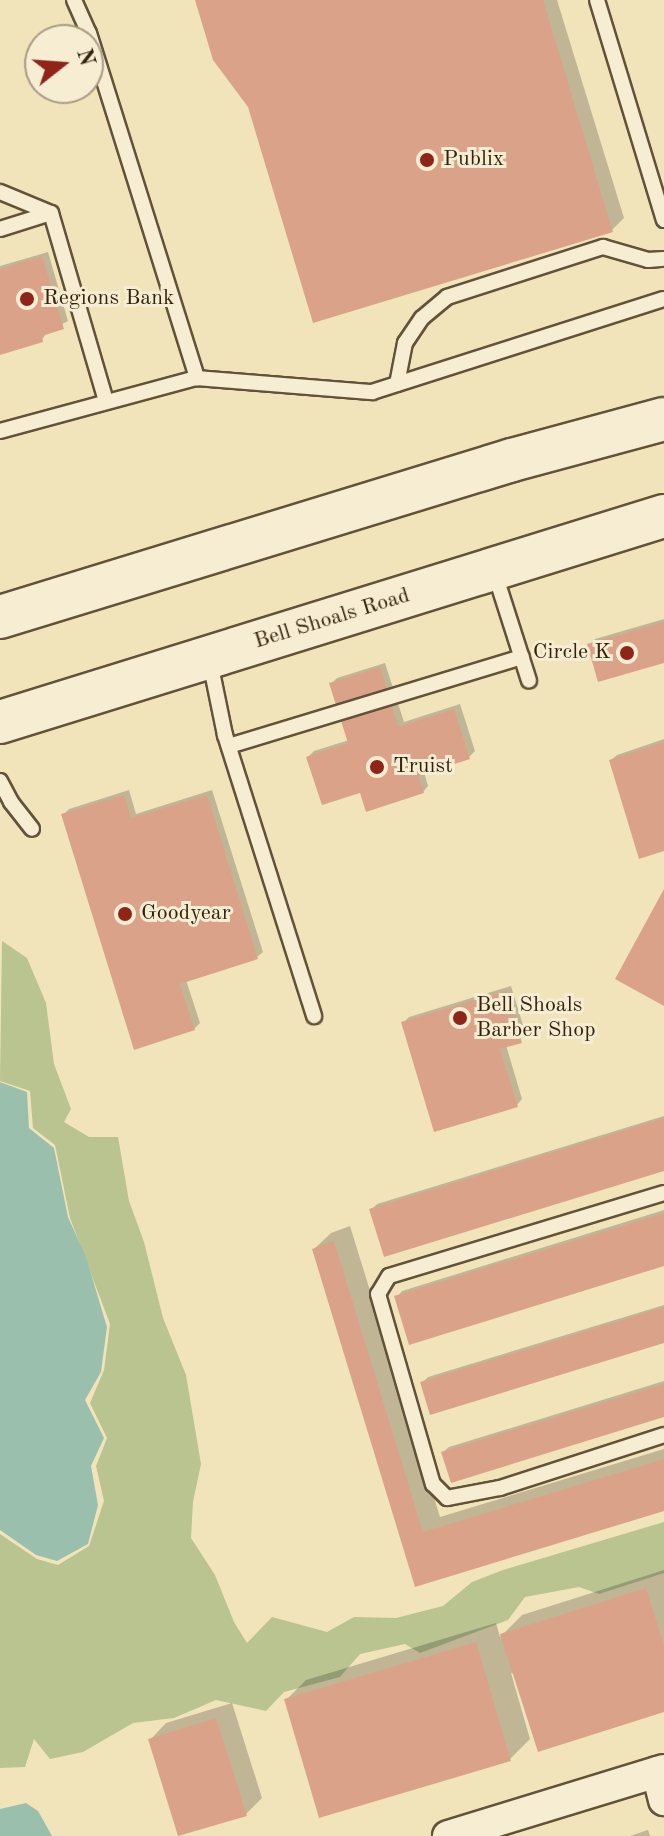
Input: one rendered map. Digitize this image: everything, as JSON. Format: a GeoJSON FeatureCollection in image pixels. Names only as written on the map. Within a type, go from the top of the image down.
{"type":"FeatureCollection","features":[{"type":"Feature","properties":{"kind":"main road"},"geometry":{"type":"LineString","coordinates":[[0,617],[512,460],[664,419]]}},
{"type":"Feature","properties":{"kind":"main road","name":"Bell Shoals Road"},"geometry":{"type":"LineString","coordinates":[[0,722],[664,516]]}},
{"type":"Feature","properties":{"kind":"street"},"geometry":{"type":"LineString","coordinates":[[448,1836],[662,1780]]}},
{"type":"Feature","properties":{"kind":"lane"},"geometry":{"type":"LineString","coordinates":[[74,0],[89,33],[197,378]]}},
{"type":"Feature","properties":{"kind":"lane"},"geometry":{"type":"LineString","coordinates":[[597,0],[664,220]]}},
{"type":"Feature","properties":{"kind":"lane"},"geometry":{"type":"LineString","coordinates":[[0,192],[51,213]]}},
{"type":"Feature","properties":{"kind":"lane"},"geometry":{"type":"LineString","coordinates":[[51,213],[106,401]]}},
{"type":"Feature","properties":{"kind":"lane"},"geometry":{"type":"LineString","coordinates":[[0,229],[51,213]]}},
{"type":"Feature","properties":{"kind":"lane"},"geometry":{"type":"LineString","coordinates":[[397,384],[405,343],[422,318],[447,297],[603,247],[648,260],[664,259]]}},
{"type":"Feature","properties":{"kind":"lane"},"geometry":{"type":"LineString","coordinates":[[0,431],[197,378],[372,392],[664,299]]}},
{"type":"Feature","properties":{"kind":"lane"},"geometry":{"type":"LineString","coordinates":[[493,569],[529,681]]}},
{"type":"Feature","properties":{"kind":"lane"},"geometry":{"type":"LineString","coordinates":[[210,657],[229,746],[314,1016]]}},
{"type":"Feature","properties":{"kind":"lane"},"geometry":{"type":"LineString","coordinates":[[229,746],[522,657]]}},
{"type":"Feature","properties":{"kind":"lane"},"geometry":{"type":"LineString","coordinates":[[0,781],[11,802],[32,829]]}},
{"type":"Feature","properties":{"kind":"lane"},"geometry":{"type":"LineString","coordinates":[[664,1193],[389,1276],[378,1294],[433,1484],[447,1498],[500,1488],[664,1435]]}},
{"type":"Feature","properties":{"kind":"green space"},"geometry":{"type":"Polygon","coordinates":[[[2,941],[27,958],[46,1003],[54,1064],[71,1109],[64,1122],[89,1137],[118,1137],[129,1201],[144,1242],[163,1318],[186,1375],[201,1464],[193,1502],[191,1538],[215,1575],[234,1622],[247,1643],[272,1617],[327,1632],[354,1617],[396,1618],[443,1606],[472,1582],[503,1570],[664,1522],[664,1573],[599,1594],[579,1587],[525,1597],[508,1620],[420,1653],[405,1644],[360,1654],[340,1677],[284,1692],[266,1711],[216,1700],[174,1718],[133,1723],[83,1752],[50,1759],[34,1739],[25,1767],[0,1768],[0,1534],[37,1559],[58,1565],[89,1546],[104,1501],[96,1466],[107,1438],[90,1403],[104,1370],[110,1324],[70,1218],[55,1145],[33,1128],[30,1091],[0,1081],[2,941]]]}},
{"type":"Feature","properties":{"kind":"shaded area"},"geometry":{"type":"Polygon","coordinates":[[[0,1082],[27,1092],[29,1128],[54,1148],[68,1217],[86,1257],[107,1327],[101,1372],[85,1400],[104,1438],[91,1466],[98,1505],[88,1544],[57,1561],[36,1555],[0,1530],[0,1082]]]}},
{"type":"Feature","properties":{"kind":"shaded area"},"geometry":{"type":"Polygon","coordinates":[[[26,1803],[38,1811],[52,1836],[0,1836],[0,1809],[26,1803]]]}},
{"type":"Feature","properties":{"kind":"building","name":"Publix"},"geometry":{"type":"Polygon","coordinates":[[[195,0],[543,0],[613,232],[313,323],[248,107],[213,60],[195,0]]]}},
{"type":"Feature","properties":{"kind":"building","name":"Regions Bank"},"geometry":{"type":"Polygon","coordinates":[[[42,256],[64,329],[42,336],[43,342],[0,355],[0,269],[42,256]]]}},
{"type":"Feature","properties":{"kind":"building","name":"Circle K"},"geometry":{"type":"Polygon","coordinates":[[[664,622],[664,663],[598,682],[587,644],[664,622]]]}},
{"type":"Feature","properties":{"kind":"building","name":"Truist"},"geometry":{"type":"Polygon","coordinates":[[[380,667],[398,727],[454,709],[470,759],[418,776],[424,793],[366,812],[360,793],[322,805],[306,757],[348,743],[329,683],[380,667]]]}},
{"type":"Feature","properties":{"kind":"building"},"geometry":{"type":"Polygon","coordinates":[[[664,742],[664,851],[639,859],[609,760],[664,742]]]}},
{"type":"Feature","properties":{"kind":"building"},"geometry":{"type":"Polygon","coordinates":[[[124,795],[131,818],[207,795],[258,959],[180,984],[195,1030],[134,1050],[61,814],[124,795]]]}},
{"type":"Feature","properties":{"kind":"building"},"geometry":{"type":"Polygon","coordinates":[[[664,889],[664,1006],[615,979],[664,889]]]}},
{"type":"Feature","properties":{"kind":"building"},"geometry":{"type":"Polygon","coordinates":[[[506,991],[522,1043],[500,1049],[518,1107],[434,1132],[401,1022],[506,991]]]}},
{"type":"Feature","properties":{"kind":"building"},"geometry":{"type":"Polygon","coordinates":[[[664,1118],[664,1171],[384,1257],[369,1209],[664,1118]]]}},
{"type":"Feature","properties":{"kind":"building"},"geometry":{"type":"Polygon","coordinates":[[[664,1213],[664,1266],[409,1345],[394,1296],[664,1213]]]}},
{"type":"Feature","properties":{"kind":"building"},"geometry":{"type":"Polygon","coordinates":[[[334,1241],[423,1532],[664,1459],[664,1511],[415,1587],[312,1249],[334,1241]]]}},
{"type":"Feature","properties":{"kind":"building"},"geometry":{"type":"Polygon","coordinates":[[[664,1307],[664,1343],[430,1415],[420,1382],[664,1307]]]}},
{"type":"Feature","properties":{"kind":"building"},"geometry":{"type":"Polygon","coordinates":[[[664,1384],[664,1417],[451,1483],[441,1452],[664,1384]]]}},
{"type":"Feature","properties":{"kind":"building"},"geometry":{"type":"Polygon","coordinates":[[[646,1588],[664,1645],[664,1712],[538,1752],[500,1634],[646,1588]]]}},
{"type":"Feature","properties":{"kind":"building"},"geometry":{"type":"Polygon","coordinates":[[[476,1642],[511,1761],[319,1818],[284,1699],[476,1642]]]}},
{"type":"Feature","properties":{"kind":"building"},"geometry":{"type":"Polygon","coordinates":[[[216,1718],[247,1816],[178,1836],[148,1739],[216,1718]]]}},
{"type":"Feature","properties":{"kind":"place","name":"Publix"},"geometry":{"type":"Point","coordinates":[427,160]}},
{"type":"Feature","properties":{"kind":"place","name":"Regions Bank"},"geometry":{"type":"Point","coordinates":[27,299]}},
{"type":"Feature","properties":{"kind":"place","name":"Circle K"},"geometry":{"type":"Point","coordinates":[627,653]}},
{"type":"Feature","properties":{"kind":"place","name":"Truist"},"geometry":{"type":"Point","coordinates":[377,767]}},
{"type":"Feature","properties":{"kind":"place","name":"Goodyear"},"geometry":{"type":"Point","coordinates":[125,914]}},
{"type":"Feature","properties":{"kind":"place","name":"Bell Shoals Barber Shop"},"geometry":{"type":"Point","coordinates":[460,1018]}}]}
